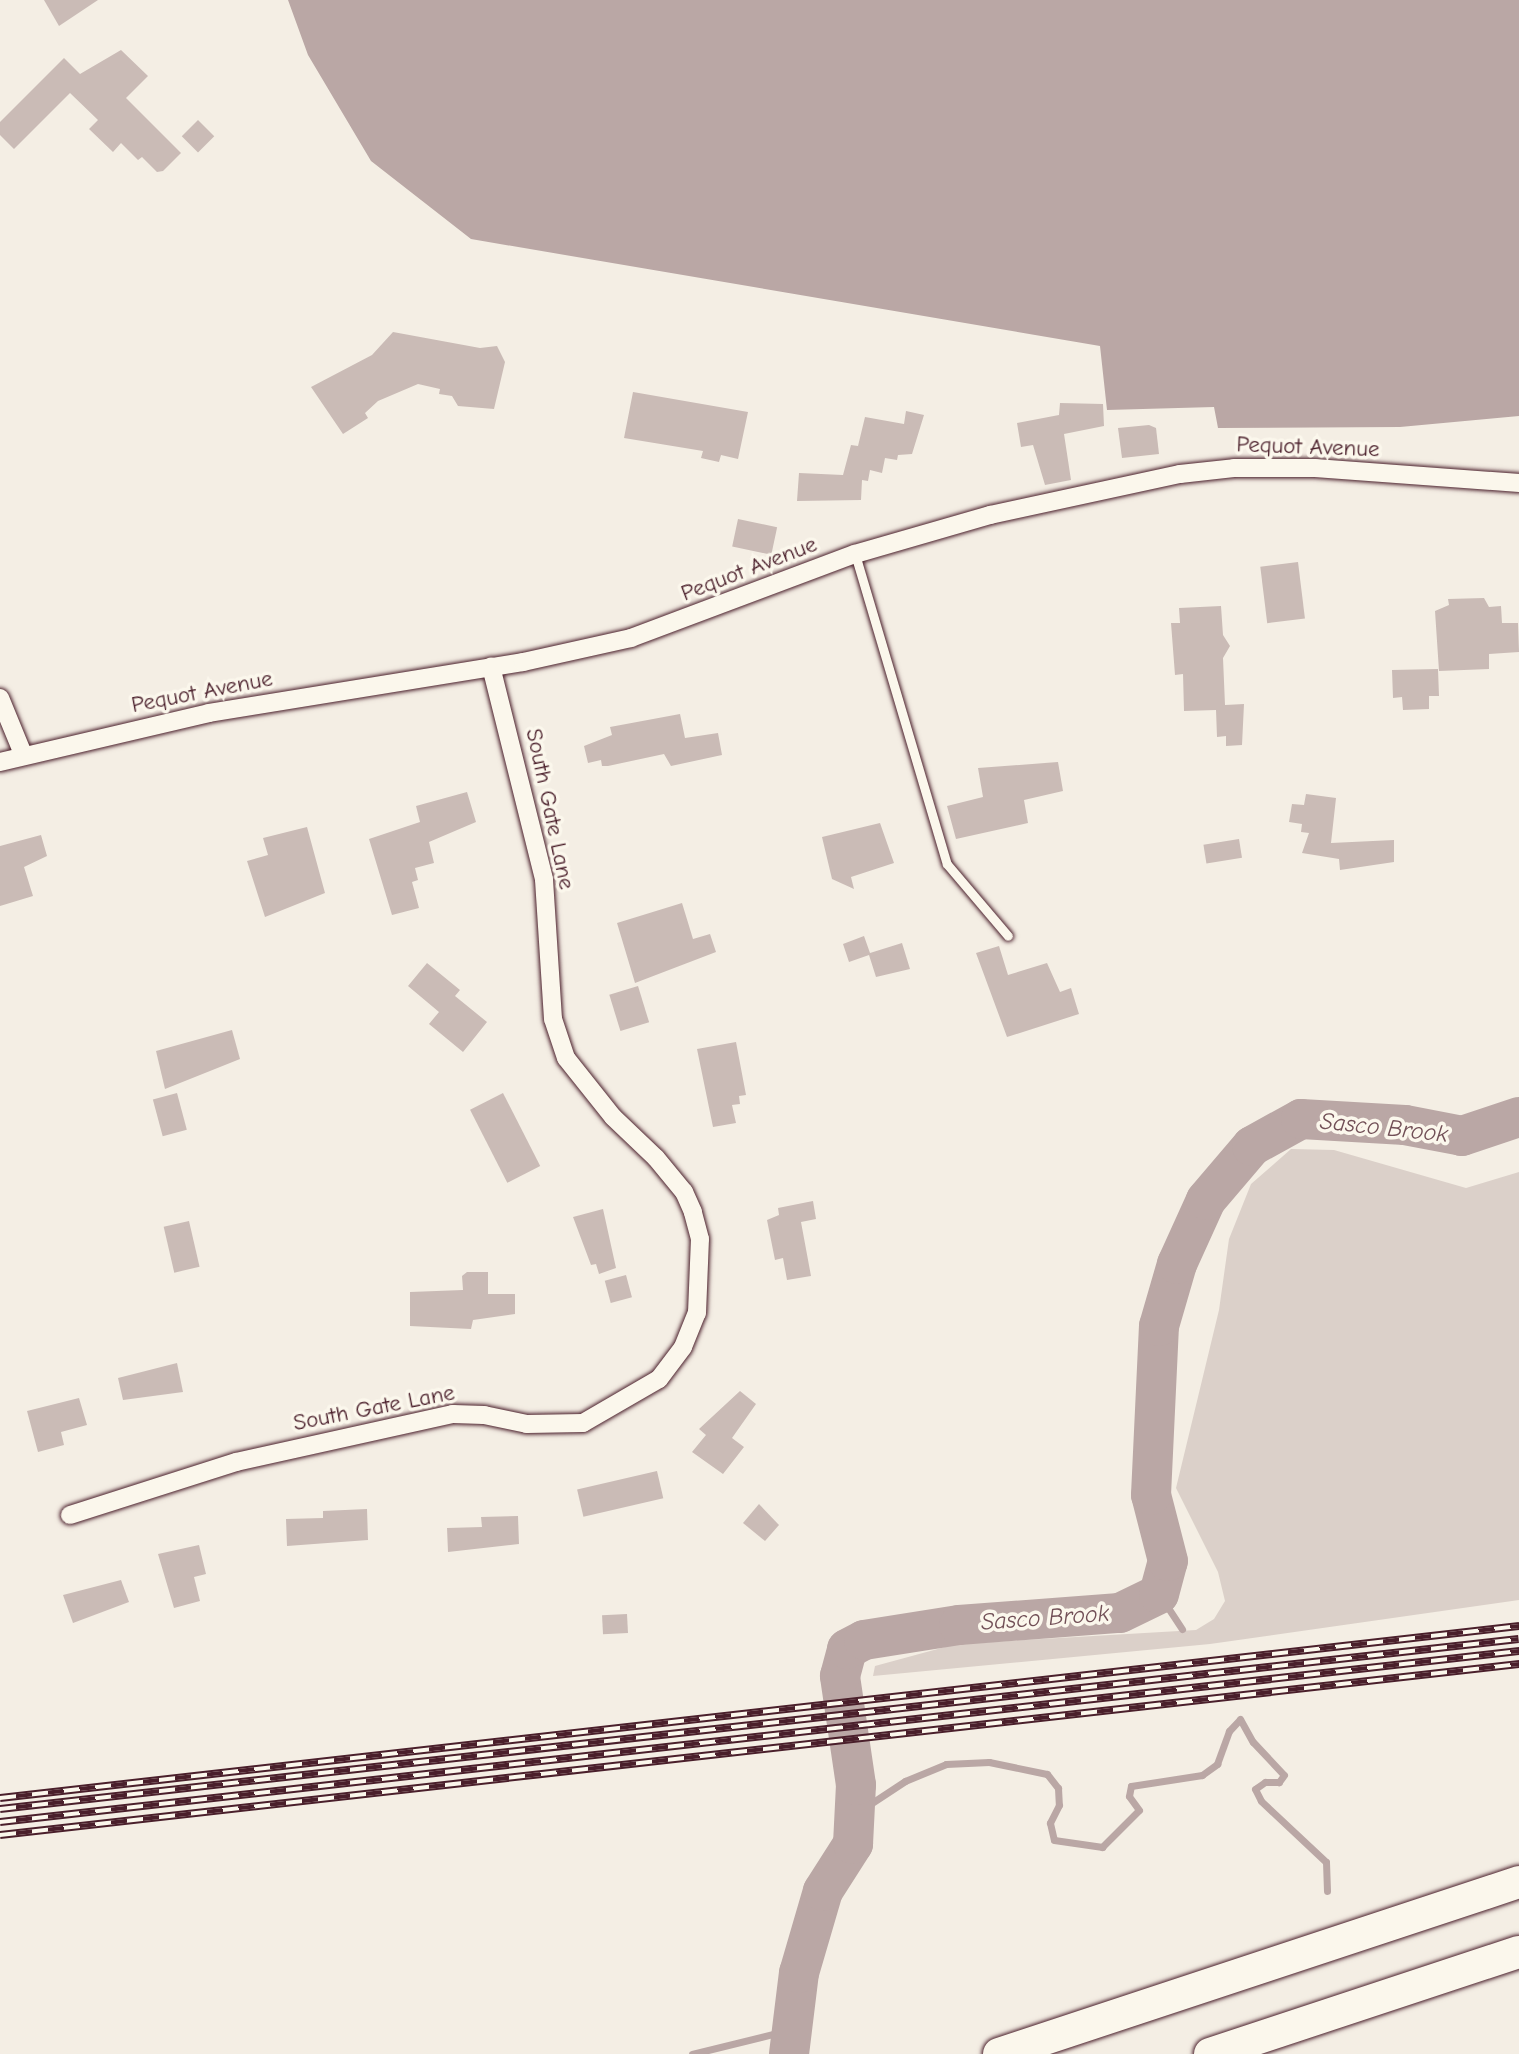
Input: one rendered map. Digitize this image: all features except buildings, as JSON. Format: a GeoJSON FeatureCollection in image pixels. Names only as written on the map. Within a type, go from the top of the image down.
{"type":"FeatureCollection","features":[{"type":"Feature","properties":{"kind":"highway"},"geometry":{"type":"LineString","coordinates":[[999,2054],[1519,1882]]}},
{"type":"Feature","properties":{"kind":"highway"},"geometry":{"type":"LineString","coordinates":[[1210,2054],[1519,1952]]}},
{"type":"Feature","properties":{"kind":"street","name":"Pequot Avenue"},"geometry":{"type":"LineString","coordinates":[[0,762],[23,754],[209,713],[491,666],[631,638],[855,554],[990,515],[1180,474],[1234,468],[1315,468],[1519,484]]}},
{"type":"Feature","properties":{"kind":"street","name":"South Gate Lane"},"geometry":{"type":"LineString","coordinates":[[70,1516],[236,1462],[453,1414],[484,1415],[527,1424],[583,1423],[659,1379],[683,1347],[697,1313],[700,1239],[693,1212],[684,1192],[656,1158],[613,1117],[566,1058],[553,1019],[544,879],[491,666]]}},
{"type":"Feature","properties":{"kind":"street"},"geometry":{"type":"LineString","coordinates":[[0,698],[23,754]]}},
{"type":"Feature","properties":{"kind":"lane"},"geometry":{"type":"LineString","coordinates":[[855,554],[947,864],[1008,936]]}},
{"type":"Feature","properties":{"kind":"shaded area"},"geometry":{"type":"Polygon","coordinates":[[[288,0],[1519,0],[1519,416],[1400,427],[1218,428],[1214,407],[1107,410],[1100,346],[471,239],[371,161],[308,55],[288,0]]]}},
{"type":"Feature","properties":{"kind":"shaded area"},"geometry":{"type":"Polygon","coordinates":[[[1291,1149],[1334,1150],[1466,1188],[1519,1172],[1519,1600],[1210,1644],[873,1676],[875,1666],[956,1644],[1196,1630],[1214,1619],[1225,1601],[1218,1572],[1176,1488],[1219,1310],[1229,1239],[1251,1184],[1291,1149]]]}},
{"type":"Feature","properties":{"kind":"waterway","name":"Sasco Brook"},"geometry":{"type":"LineString","coordinates":[[789,2054],[799,1973],[823,1891],[853,1844],[856,1785],[840,1676],[847,1649],[864,1640],[959,1625],[1120,1613],[1159,1594],[1168,1561],[1151,1495],[1159,1326],[1177,1264],[1206,1200],[1252,1146],[1301,1119],[1405,1125],[1462,1136],[1519,1117]]}},
{"type":"Feature","properties":{"kind":"waterway"},"geometry":{"type":"LineString","coordinates":[[1159,1594],[1182,1629]]}},
{"type":"Feature","properties":{"kind":"waterway"},"geometry":{"type":"LineString","coordinates":[[855,1814],[905,1781],[946,1764],[989,1762],[1047,1774],[1058,1788],[1059,1805],[1050,1823],[1054,1840],[1102,1847],[1139,1810],[1129,1796],[1131,1786],[1202,1775],[1217,1764],[1229,1731],[1240,1719],[1253,1742],[1284,1775],[1279,1782],[1265,1782],[1255,1789],[1261,1801],[1326,1862],[1327,1891]]}},
{"type":"Feature","properties":{"kind":"waterway"},"geometry":{"type":"LineString","coordinates":[[692,2054],[789,2030]]}},
{"type":"Feature","properties":{"kind":"railway"},"geometry":{"type":"LineString","coordinates":[[0,1798],[1519,1626]]}},
{"type":"Feature","properties":{"kind":"railway"},"geometry":{"type":"LineString","coordinates":[[0,1809],[1519,1639]]}},
{"type":"Feature","properties":{"kind":"railway"},"geometry":{"type":"LineString","coordinates":[[0,1822],[1519,1651]]}},
{"type":"Feature","properties":{"kind":"railway"},"geometry":{"type":"LineString","coordinates":[[0,1835],[1519,1664]]}}]}
